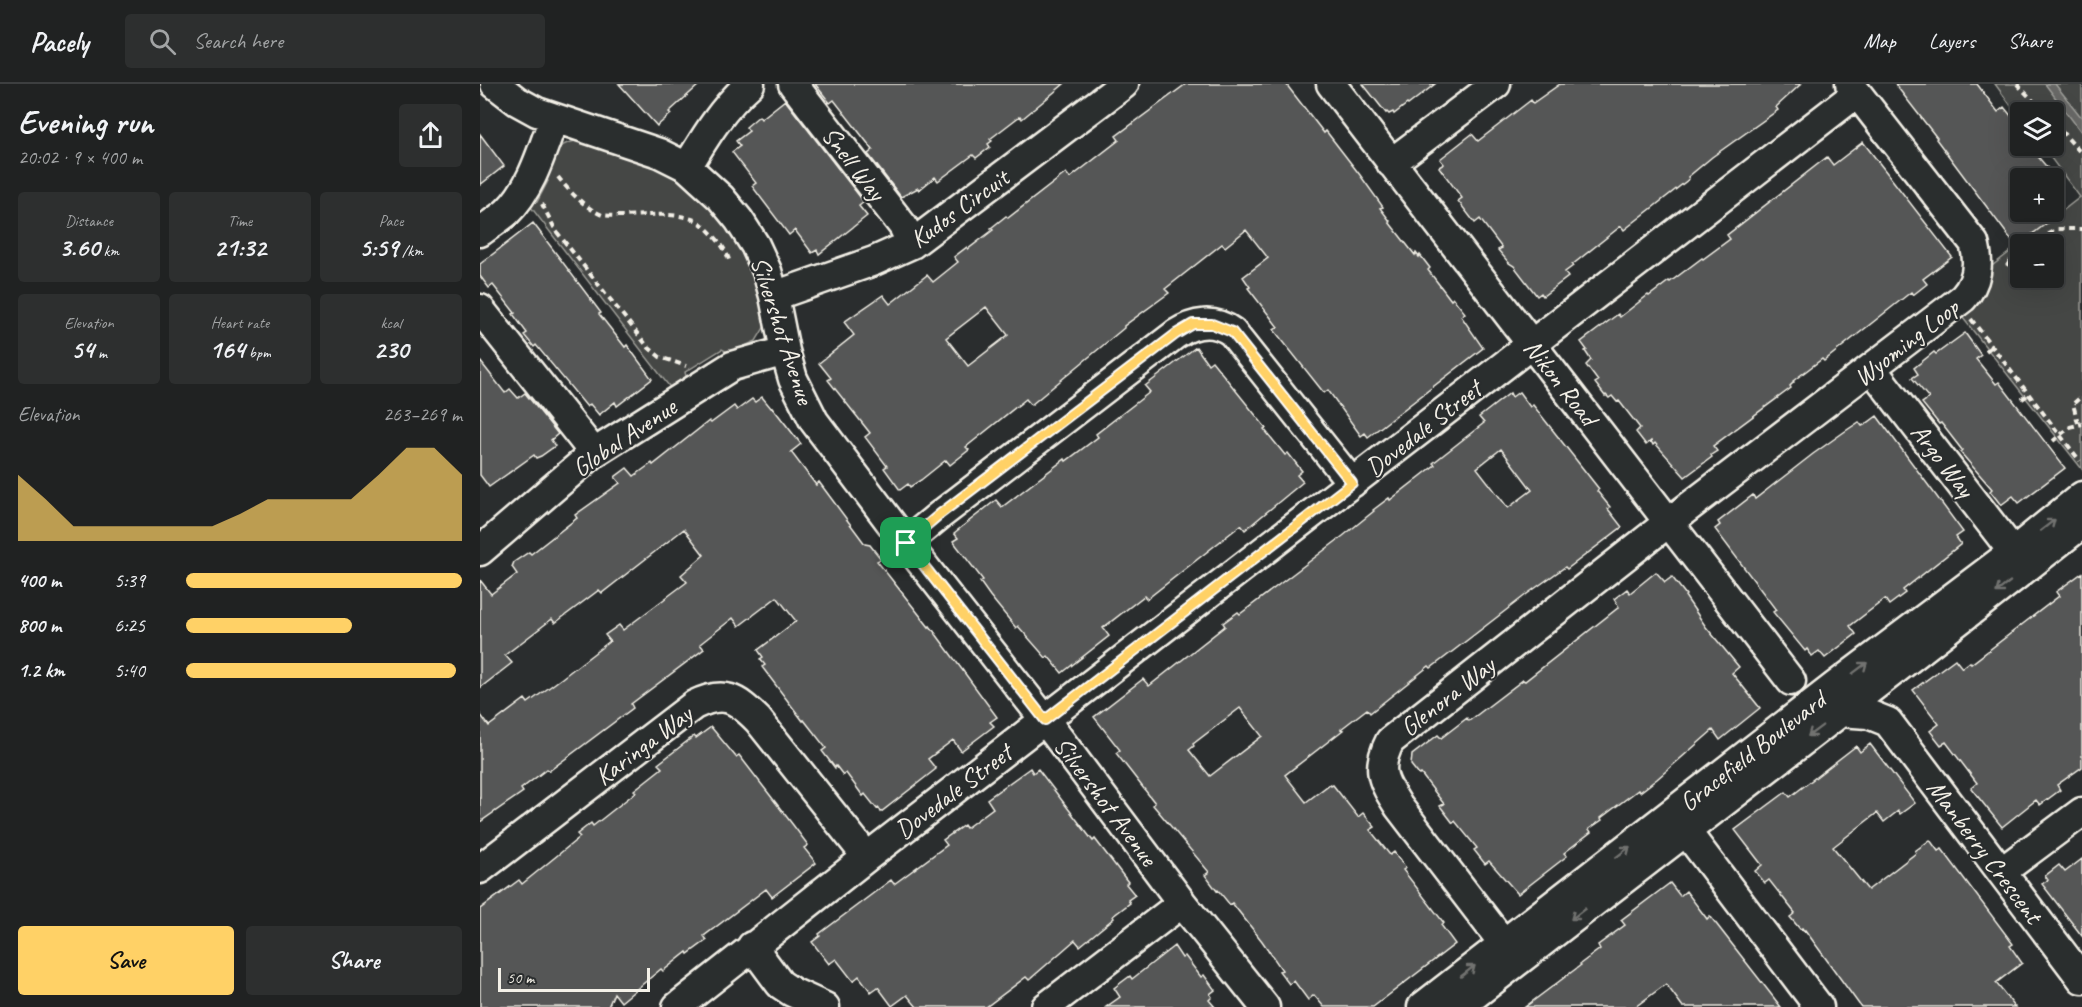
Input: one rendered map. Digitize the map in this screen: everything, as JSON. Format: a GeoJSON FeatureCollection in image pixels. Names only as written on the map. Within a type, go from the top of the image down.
{"type":"FeatureCollection","features":[{"type":"Feature","properties":{"kind":"street","name":"Silvershot Avenue"},"geometry":{"type":"LineString","coordinates":[[495,84],[517,101],[554,118],[659,153],[687,167],[721,198],[755,245],[767,271],[793,379],[814,421],[1045,720],[1182,903],[1265,1007]]}},
{"type":"Feature","properties":{"kind":"street"},"geometry":{"type":"LineString","coordinates":[[687,167],[716,121],[733,99],[750,84]]}},
{"type":"Feature","properties":{"kind":"street","name":"Snell Way"},"geometry":{"type":"LineString","coordinates":[[793,84],[903,226],[912,244]]}},
{"type":"Feature","properties":{"kind":"street","name":"Kudos Circuit"},"geometry":{"type":"LineString","coordinates":[[774,296],[874,261],[912,244],[1124,84]]}},
{"type":"Feature","properties":{"kind":"street","name":"Nikon Road"},"geometry":{"type":"LineString","coordinates":[[1331,84],[1791,681]]}},
{"type":"Feature","properties":{"kind":"street"},"geometry":{"type":"LineString","coordinates":[[1391,163],[1496,84]]}},
{"type":"Feature","properties":{"kind":"street","name":"Dovedale Street"},"geometry":{"type":"LineString","coordinates":[[677,1007],[752,946],[1531,344],[1853,89]]}},
{"type":"Feature","properties":{"kind":"street","name":"Wyoming Loop"},"geometry":{"type":"LineString","coordinates":[[1669,522],[1964,298],[1974,282],[1977,262],[1976,248],[1970,237],[1853,89]]}},
{"type":"Feature","properties":{"kind":"street"},"geometry":{"type":"LineString","coordinates":[[480,232],[507,211],[520,195],[531,176],[554,118]]}},
{"type":"Feature","properties":{"kind":"street"},"geometry":{"type":"LineString","coordinates":[[480,309],[594,453]]}},
{"type":"Feature","properties":{"kind":"street"},"geometry":{"type":"LineString","coordinates":[[906,543],[940,514],[1176,334],[1193,324],[1212,324],[1232,332],[1352,483]]}},
{"type":"Feature","properties":{"kind":"street","name":"Global Avenue"},"geometry":{"type":"LineString","coordinates":[[480,551],[594,453],[732,366],[785,351]]}},
{"type":"Feature","properties":{"kind":"street","name":"Argo Way"},"geometry":{"type":"LineString","coordinates":[[1872,369],[2013,552]]}},
{"type":"Feature","properties":{"kind":"street","name":"Gracefield Boulevard"},"geometry":{"type":"LineString","coordinates":[[1458,1007],[1685,830],[2082,496]]}},
{"type":"Feature","properties":{"kind":"street","name":"Glenora Way"},"geometry":{"type":"LineString","coordinates":[[1504,944],[1384,784],[1383,757],[1394,738],[1669,522]]}},
{"type":"Feature","properties":{"kind":"street","name":"Gracefield Boulevard"},"geometry":{"type":"LineString","coordinates":[[1422,1007],[1792,721],[1892,674],[2082,524]]}},
{"type":"Feature","properties":{"kind":"street"},"geometry":{"type":"LineString","coordinates":[[1792,721],[1791,681],[1813,687],[1888,722],[1887,699],[1892,674]]}},
{"type":"Feature","properties":{"kind":"street","name":"Karinga Way"},"geometry":{"type":"LineString","coordinates":[[480,869],[694,705],[719,697],[737,701],[758,720],[867,857]]}},
{"type":"Feature","properties":{"kind":"street","name":"Manberry Crescent"},"geometry":{"type":"LineString","coordinates":[[1888,722],[2082,979]]}},
{"type":"Feature","properties":{"kind":"street"},"geometry":{"type":"LineString","coordinates":[[2001,872],[2082,812]]}},
{"type":"Feature","properties":{"kind":"street"},"geometry":{"type":"LineString","coordinates":[[1685,830],[1819,1007]]}},
{"type":"Feature","properties":{"kind":"street"},"geometry":{"type":"LineString","coordinates":[[1046,1007],[1182,903]]}},
{"type":"Feature","properties":{"kind":"street"},"geometry":{"type":"LineString","coordinates":[[752,946],[780,984],[825,1007]]}},
{"type":"Feature","properties":{"kind":"path"},"geometry":{"type":"LineString","coordinates":[[2017,84],[2034,102]]}},
{"type":"Feature","properties":{"kind":"path"},"geometry":{"type":"LineString","coordinates":[[2064,134],[2082,154]]}},
{"type":"Feature","properties":{"kind":"path"},"geometry":{"type":"LineString","coordinates":[[556,176],[594,212],[610,216],[668,216],[695,220],[719,242],[728,254],[730,263]]}},
{"type":"Feature","properties":{"kind":"path"},"geometry":{"type":"LineString","coordinates":[[542,203],[556,231],[648,347],[660,357],[686,366]]}},
{"type":"Feature","properties":{"kind":"path"},"geometry":{"type":"LineString","coordinates":[[2048,234],[2057,229],[2082,229]]}},
{"type":"Feature","properties":{"kind":"path"},"geometry":{"type":"LineString","coordinates":[[2007,266],[2010,261]]}},
{"type":"Feature","properties":{"kind":"path"},"geometry":{"type":"LineString","coordinates":[[1971,318],[2080,461]]}},
{"type":"Feature","properties":{"kind":"path"},"geometry":{"type":"LineString","coordinates":[[1986,351],[1992,346]]}},
{"type":"Feature","properties":{"kind":"path"},"geometry":{"type":"LineString","coordinates":[[2022,399],[2029,394]]}},
{"type":"Feature","properties":{"kind":"path"},"geometry":{"type":"LineString","coordinates":[[2053,441],[2070,427],[2080,424],[2073,404],[2082,396]]}},
{"type":"Feature","properties":{"kind":"path"},"geometry":{"type":"LineString","coordinates":[[2076,415],[2082,414]]}},
{"type":"Feature","properties":{"kind":"shaded area"},"geometry":{"type":"Polygon","coordinates":[[[1995,84],[2082,84],[2082,469],[1963,318],[1968,304],[1992,266],[2010,252],[2010,288],[2064,288],[2064,234],[2033,234],[2048,222],[2064,222],[2064,210],[2080,197],[2064,176],[2064,168],[2058,168],[2049,156],[2064,156],[2064,102],[2010,102],[2010,104],[1995,84]]]}},
{"type":"Feature","properties":{"kind":"shaded area"},"geometry":{"type":"Polygon","coordinates":[[[2045,84],[2055,84],[2082,118],[2082,133],[2064,109],[2064,102],[2059,102],[2045,84]]]}},
{"type":"Feature","properties":{"kind":"shaded area"},"geometry":{"type":"Polygon","coordinates":[[[581,140],[629,153],[693,185],[748,251],[767,323],[756,341],[729,353],[722,349],[685,372],[687,380],[672,390],[527,202],[537,202],[548,181],[543,174],[557,150],[573,141],[581,140]]]}},
{"type":"Feature","properties":{"kind":"building"},"geometry":{"type":"Polygon","coordinates":[[[619,84],[700,84],[657,126],[619,84]]]}},
{"type":"Feature","properties":{"kind":"building"},"geometry":{"type":"Polygon","coordinates":[[[815,84],[1064,84],[1022,119],[1020,116],[990,139],[992,141],[988,144],[990,147],[976,158],[973,155],[938,181],[935,177],[919,190],[918,188],[901,197],[868,154],[873,150],[834,100],[830,103],[815,84]]]}},
{"type":"Feature","properties":{"kind":"building"},"geometry":{"type":"Polygon","coordinates":[[[1186,84],[1286,84],[1360,175],[1383,207],[1380,208],[1389,222],[1415,255],[1416,253],[1419,257],[1420,255],[1430,268],[1428,270],[1451,300],[1453,298],[1465,313],[1461,316],[1483,348],[1368,437],[1365,433],[1361,436],[1328,390],[1324,393],[1274,330],[1278,327],[1248,288],[1250,287],[1243,277],[1268,258],[1246,230],[1225,247],[1222,244],[1165,289],[1169,293],[1124,326],[1031,405],[1026,399],[966,447],[969,450],[950,465],[946,460],[921,480],[910,487],[908,484],[900,490],[884,468],[887,466],[865,437],[870,433],[828,380],[831,378],[819,363],[854,335],[844,322],[883,295],[890,304],[927,275],[933,282],[958,262],[954,257],[967,247],[968,249],[993,230],[991,228],[1006,216],[1008,218],[1066,173],[1070,178],[1119,140],[1116,136],[1186,84]],[[986,307],[946,338],[968,366],[1008,335],[986,307]]]}},
{"type":"Feature","properties":{"kind":"building"},"geometry":{"type":"Polygon","coordinates":[[[1363,84],[1435,84],[1408,105],[1394,114],[1393,112],[1389,114],[1363,84]]]}},
{"type":"Feature","properties":{"kind":"building"},"geometry":{"type":"Polygon","coordinates":[[[1560,84],[1801,84],[1776,107],[1778,110],[1712,157],[1688,177],[1689,179],[1624,230],[1621,226],[1572,265],[1565,272],[1568,277],[1543,296],[1541,293],[1537,296],[1514,266],[1498,250],[1502,248],[1480,219],[1475,223],[1458,201],[1462,198],[1439,167],[1444,164],[1440,159],[1472,134],[1478,141],[1531,100],[1533,103],[1560,84]]]}},
{"type":"Feature","properties":{"kind":"building"},"geometry":{"type":"Polygon","coordinates":[[[1895,84],[1977,84],[1998,112],[2004,107],[2010,114],[2010,156],[2037,156],[2048,168],[2010,168],[2010,222],[2047,223],[2032,234],[2010,234],[2010,238],[1895,84]]]}},
{"type":"Feature","properties":{"kind":"building"},"geometry":{"type":"Polygon","coordinates":[[[785,100],[864,202],[859,206],[867,216],[819,254],[817,250],[812,253],[795,230],[789,235],[752,186],[756,183],[732,152],[740,146],[736,141],[749,131],[746,127],[759,116],[761,119],[785,100]]]}},
{"type":"Feature","properties":{"kind":"building"},"geometry":{"type":"Polygon","coordinates":[[[480,134],[504,166],[480,185],[480,134]]]}},
{"type":"Feature","properties":{"kind":"building"},"geometry":{"type":"Polygon","coordinates":[[[1863,142],[1952,257],[1923,279],[1927,284],[1913,295],[1911,292],[1824,361],[1822,359],[1793,381],[1791,388],[1713,446],[1717,451],[1711,455],[1712,457],[1685,477],[1655,443],[1653,445],[1651,441],[1646,445],[1636,432],[1640,428],[1619,401],[1617,402],[1612,396],[1609,398],[1605,396],[1595,383],[1598,381],[1586,365],[1591,360],[1581,342],[1618,314],[1620,317],[1730,239],[1727,235],[1827,157],[1833,165],[1863,142]]]}},
{"type":"Feature","properties":{"kind":"building"},"geometry":{"type":"Polygon","coordinates":[[[533,223],[601,313],[599,314],[625,347],[627,345],[652,379],[617,406],[615,402],[599,415],[590,404],[587,407],[536,345],[534,347],[524,335],[527,333],[513,314],[515,313],[493,285],[489,288],[480,276],[480,264],[533,223]]]}},
{"type":"Feature","properties":{"kind":"building"},"geometry":{"type":"Polygon","coordinates":[[[1965,333],[1981,355],[1976,359],[1996,384],[1999,382],[2065,468],[2019,503],[2013,496],[2001,505],[1990,491],[1992,489],[1960,452],[1962,450],[1922,403],[1929,398],[1912,378],[1918,374],[1914,368],[1934,352],[1936,354],[1965,333]]]}},
{"type":"Feature","properties":{"kind":"building"},"geometry":{"type":"Polygon","coordinates":[[[1196,347],[1208,364],[1212,361],[1285,455],[1288,453],[1302,471],[1297,475],[1303,482],[1245,530],[1241,525],[1147,599],[1144,596],[1103,628],[1109,636],[1062,673],[1018,626],[1016,628],[990,596],[980,582],[983,580],[953,541],[958,538],[954,533],[996,500],[1002,507],[1098,437],[1096,434],[1150,392],[1145,386],[1196,347]]]}},
{"type":"Feature","properties":{"kind":"building"},"geometry":{"type":"Polygon","coordinates":[[[480,361],[505,393],[510,389],[518,398],[525,393],[558,434],[551,440],[555,446],[541,456],[536,458],[534,455],[489,487],[480,475],[480,361]]]}},
{"type":"Feature","properties":{"kind":"building"},"geometry":{"type":"Polygon","coordinates":[[[1519,392],[1530,407],[1533,405],[1599,489],[1597,491],[1622,527],[1567,569],[1565,567],[1527,594],[1431,668],[1429,666],[1370,713],[1367,709],[1285,775],[1306,802],[1330,784],[1358,817],[1363,813],[1375,827],[1370,830],[1390,855],[1394,852],[1406,868],[1403,870],[1444,923],[1441,925],[1455,944],[1373,1007],[1324,1007],[1314,995],[1308,1000],[1294,981],[1289,984],[1262,941],[1232,903],[1230,905],[1217,891],[1205,875],[1209,872],[1153,805],[1155,803],[1116,753],[1120,750],[1094,717],[1143,679],[1149,686],[1225,626],[1223,623],[1238,612],[1240,614],[1343,536],[1373,510],[1389,498],[1390,500],[1435,465],[1433,463],[1484,423],[1479,417],[1510,393],[1512,397],[1519,392]],[[1501,449],[1477,468],[1508,508],[1532,490],[1501,449]],[[1240,708],[1193,744],[1194,746],[1189,750],[1210,776],[1262,736],[1240,708]]]}},
{"type":"Feature","properties":{"kind":"building"},"geometry":{"type":"Polygon","coordinates":[[[762,397],[801,444],[791,452],[816,485],[819,482],[865,544],[870,545],[881,559],[877,561],[930,626],[997,717],[990,722],[994,726],[961,751],[953,740],[928,759],[936,769],[881,812],[865,794],[863,796],[846,773],[843,775],[836,766],[835,768],[822,751],[826,748],[762,667],[765,665],[760,659],[763,657],[758,650],[796,621],[777,597],[739,626],[733,618],[700,644],[704,649],[631,704],[633,708],[549,771],[547,769],[521,789],[523,792],[480,822],[480,714],[489,726],[525,699],[528,703],[610,641],[605,635],[619,625],[623,630],[687,582],[681,575],[704,555],[684,529],[602,593],[599,590],[555,623],[552,619],[505,655],[512,663],[480,688],[480,580],[491,594],[517,574],[512,567],[514,562],[529,552],[531,554],[577,518],[575,515],[620,483],[615,477],[627,468],[634,476],[652,463],[653,465],[709,421],[711,423],[734,406],[737,410],[752,399],[755,402],[762,397]]]}},
{"type":"Feature","properties":{"kind":"building"},"geometry":{"type":"Polygon","coordinates":[[[1877,416],[1963,532],[1956,537],[1961,544],[1903,590],[1905,593],[1889,605],[1885,599],[1850,626],[1856,634],[1825,658],[1819,651],[1812,656],[1807,649],[1805,651],[1773,612],[1776,610],[1715,529],[1720,525],[1718,522],[1753,495],[1755,499],[1859,422],[1862,426],[1877,416]]]}},
{"type":"Feature","properties":{"kind":"building"},"geometry":{"type":"Polygon","coordinates":[[[1656,572],[1665,582],[1672,577],[1686,595],[1706,627],[1739,667],[1732,673],[1760,708],[1720,740],[1713,730],[1657,779],[1640,792],[1638,790],[1601,818],[1602,820],[1589,829],[1591,832],[1564,853],[1567,856],[1518,894],[1489,861],[1485,864],[1474,850],[1477,848],[1440,806],[1444,804],[1421,774],[1419,775],[1411,765],[1412,755],[1438,735],[1441,738],[1467,718],[1469,721],[1523,680],[1525,681],[1619,607],[1614,599],[1627,589],[1630,593],[1656,572]]]}},
{"type":"Feature","properties":{"kind":"building"},"geometry":{"type":"Polygon","coordinates":[[[2082,573],[2082,767],[2057,785],[2060,790],[2040,805],[2036,800],[2002,827],[1971,788],[1977,783],[1946,742],[1941,745],[1930,731],[1939,724],[1913,690],[1955,659],[1962,668],[1970,662],[1971,664],[2059,596],[2056,592],[2082,573]]]}},
{"type":"Feature","properties":{"kind":"building"},"geometry":{"type":"Polygon","coordinates":[[[711,727],[736,757],[739,755],[808,845],[804,848],[816,863],[772,897],[766,889],[704,936],[707,940],[663,971],[661,969],[621,1002],[614,993],[608,1007],[480,1007],[480,909],[519,880],[522,884],[580,837],[577,834],[591,823],[593,826],[636,792],[634,790],[662,768],[658,764],[694,736],[696,738],[711,727]]]}},
{"type":"Feature","properties":{"kind":"building"},"geometry":{"type":"Polygon","coordinates":[[[1870,744],[1915,803],[1900,814],[1898,811],[1884,822],[1877,813],[1833,847],[1868,890],[1930,840],[1938,851],[1942,849],[2013,944],[2010,946],[2022,963],[1996,983],[2015,1007],[1861,1007],[1805,930],[1800,929],[1790,917],[1795,913],[1769,880],[1765,883],[1755,871],[1762,865],[1735,830],[1786,792],[1790,797],[1856,746],[1860,752],[1870,744]]]}},
{"type":"Feature","properties":{"kind":"building"},"geometry":{"type":"Polygon","coordinates":[[[1030,768],[1033,773],[1038,769],[1093,841],[1095,839],[1128,882],[1126,884],[1135,895],[1128,900],[1130,903],[1080,946],[1075,940],[1029,980],[1026,977],[986,1007],[917,1007],[907,995],[892,1006],[878,987],[871,992],[859,976],[853,981],[836,959],[829,964],[812,942],[820,936],[819,934],[891,880],[894,884],[947,845],[943,840],[964,825],[966,828],[993,808],[987,799],[1030,768]]]}},
{"type":"Feature","properties":{"kind":"building"},"geometry":{"type":"Polygon","coordinates":[[[2082,859],[2082,936],[2042,884],[2048,880],[2045,876],[2059,865],[2065,872],[2082,859]]]}},
{"type":"Feature","properties":{"kind":"building"},"geometry":{"type":"Polygon","coordinates":[[[1670,883],[1680,896],[1686,891],[1707,919],[1710,916],[1781,1007],[1683,1007],[1666,984],[1635,1007],[1525,1007],[1600,949],[1598,945],[1625,925],[1621,920],[1670,883]]]}},
{"type":"Feature","properties":{"kind":"building"},"geometry":{"type":"Polygon","coordinates":[[[1174,946],[1182,958],[1185,956],[1201,977],[1204,975],[1215,990],[1210,994],[1212,997],[1209,1000],[1215,1007],[1106,1007],[1120,997],[1114,988],[1130,976],[1132,979],[1174,946]]]}},
{"type":"Feature","properties":{"kind":"route"},"geometry":{"type":"LineString","coordinates":[[1193,324],[1221,326],[1238,338],[1352,483],[1045,720],[906,543],[940,514],[1176,334],[1193,324]]}}]}
